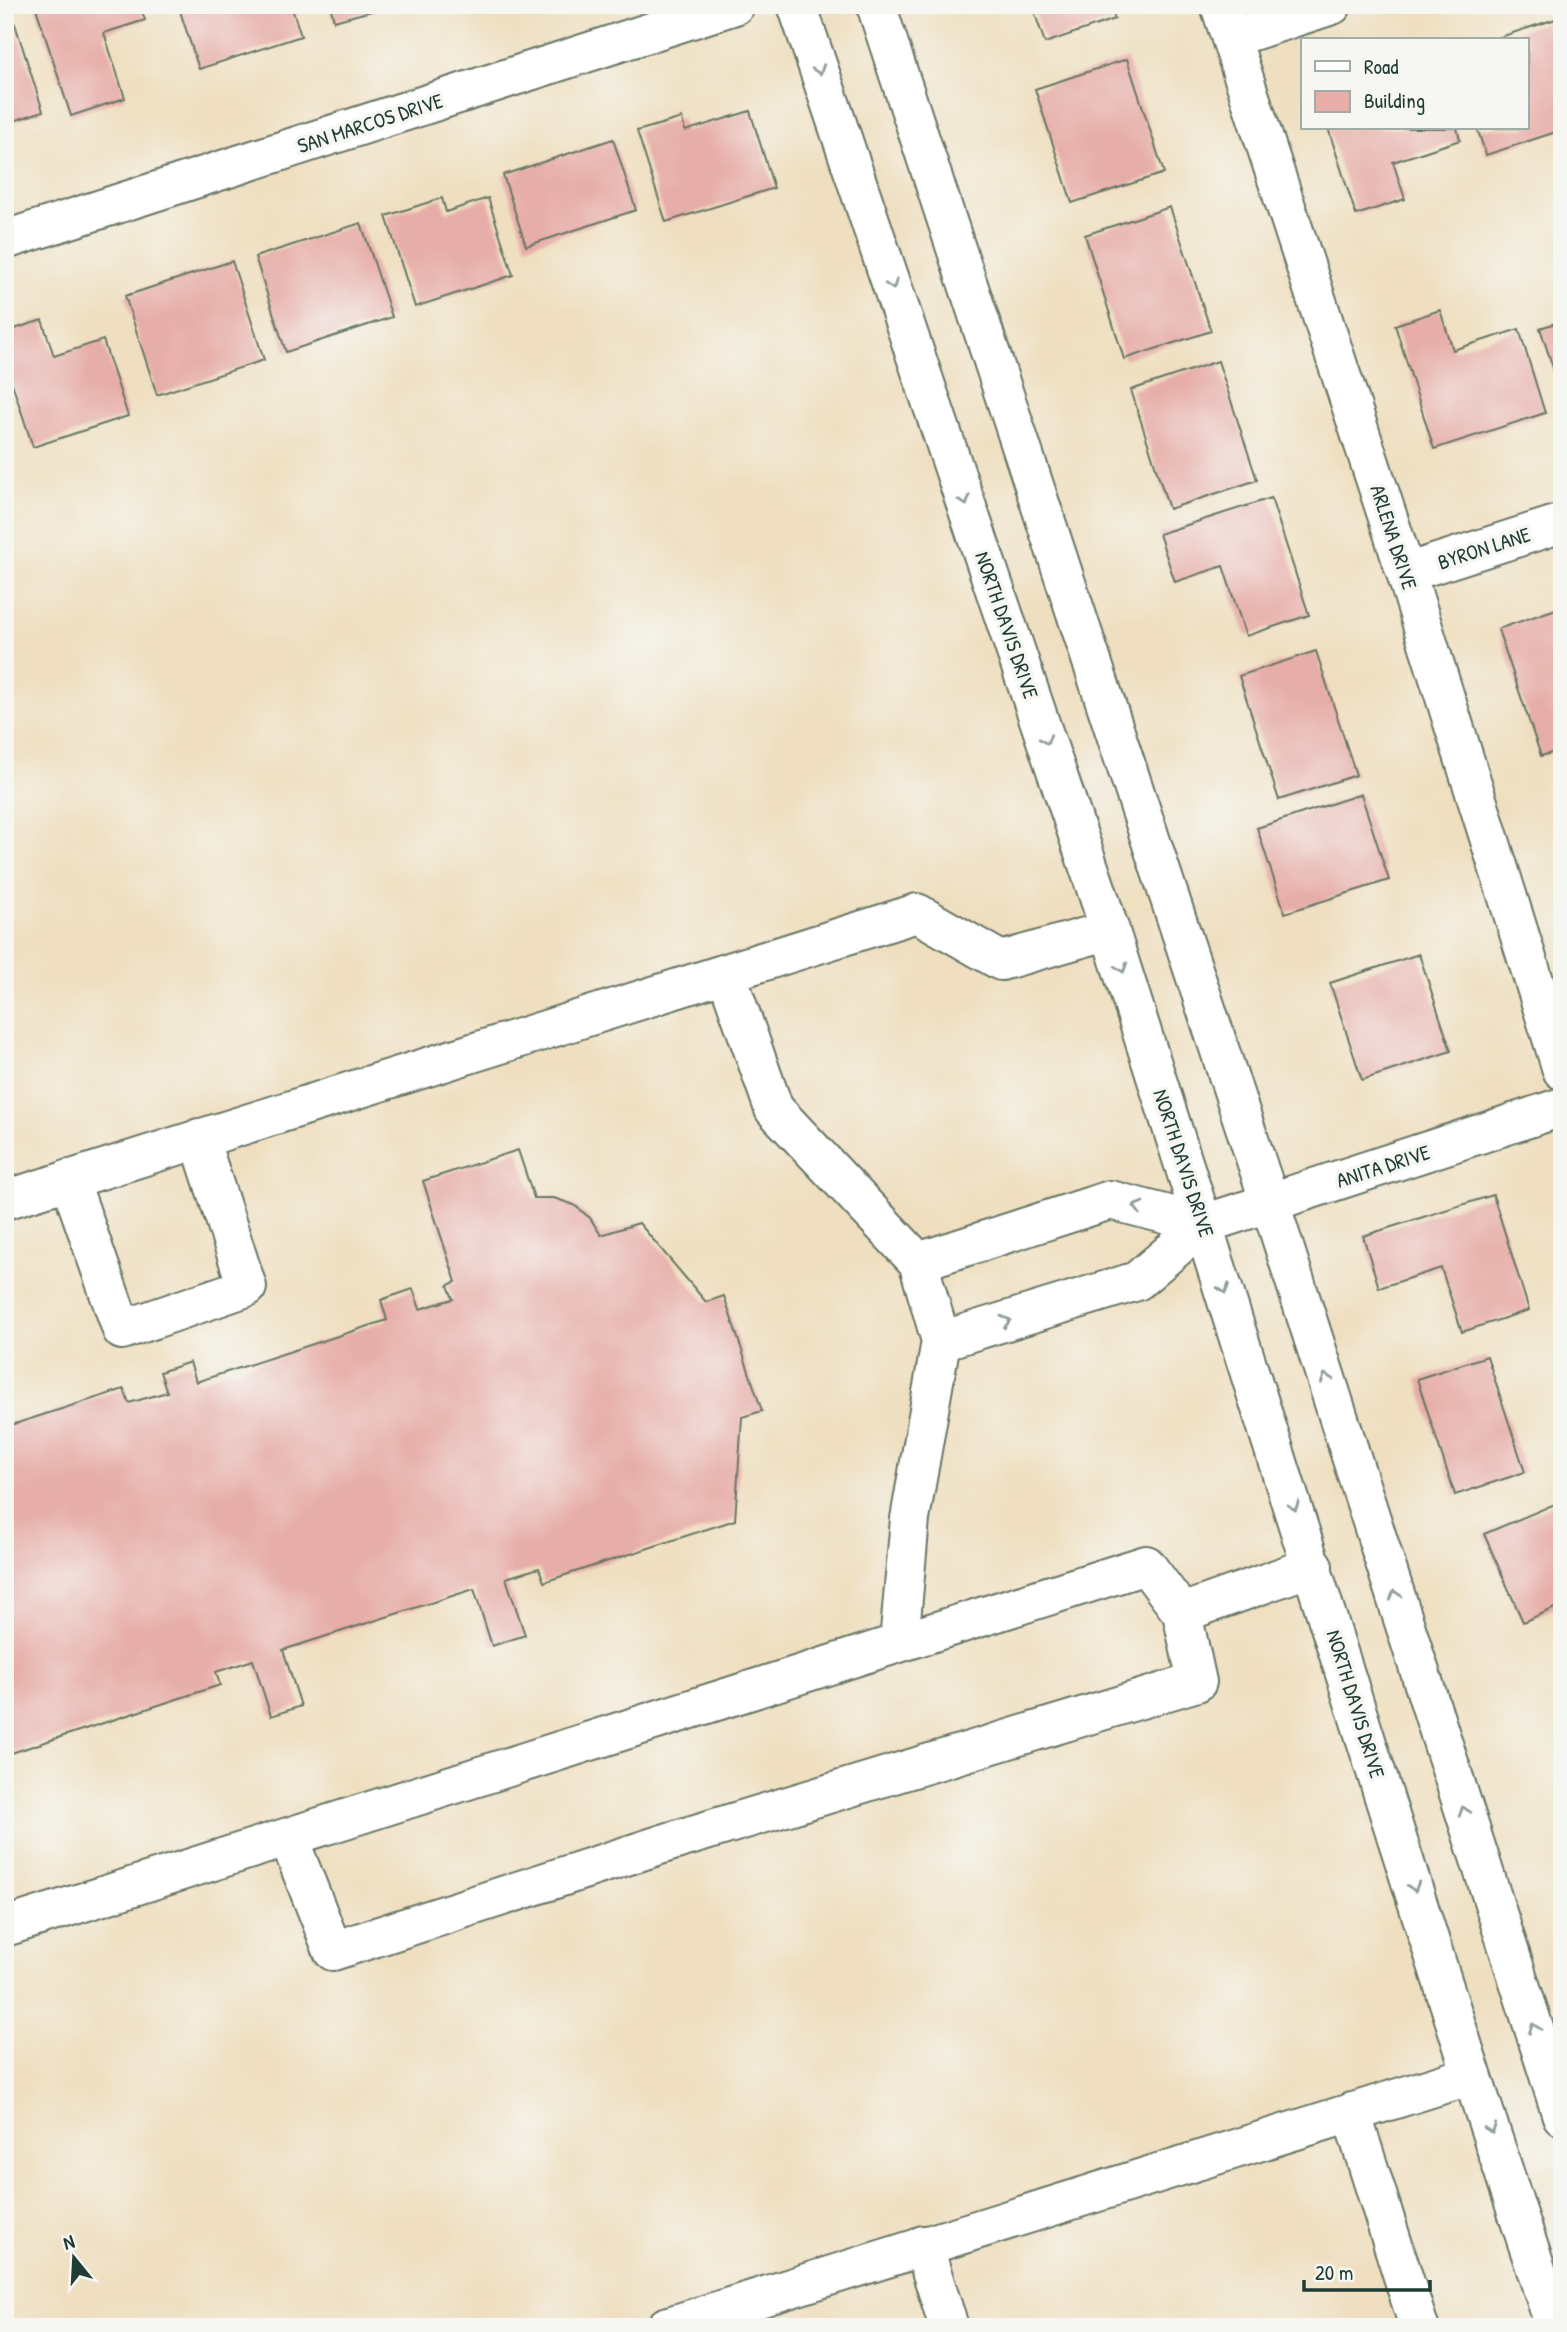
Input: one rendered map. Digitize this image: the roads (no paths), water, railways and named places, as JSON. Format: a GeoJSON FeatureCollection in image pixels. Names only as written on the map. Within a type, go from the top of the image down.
{"type":"FeatureCollection","features":[{"type":"Feature","properties":{"kind":"street","name":"SAN MARCOS DRIVE"},"geometry":{"type":"LineString","coordinates":[[5,240],[735,5]]}},
{"type":"Feature","properties":{"kind":"street","name":"NORTH DAVIS DRIVE"},"geometry":{"type":"LineString","coordinates":[[797,5],[1110,930],[1472,2075],[1555,2312]]}},
{"type":"Feature","properties":{"kind":"street"},"geometry":{"type":"LineString","coordinates":[[876,5],[1270,1203],[1562,2116]]}},
{"type":"Feature","properties":{"kind":"street"},"geometry":{"type":"LineString","coordinates":[[1225,22],[1332,5]]}},
{"type":"Feature","properties":{"kind":"street","name":"ARLENA DRIVE"},"geometry":{"type":"LineString","coordinates":[[1225,22],[1406,573],[1562,1070]]}},
{"type":"Feature","properties":{"kind":"street","name":"BYRON LANE"},"geometry":{"type":"LineString","coordinates":[[1406,573],[1562,523]]}},
{"type":"Feature","properties":{"kind":"street"},"geometry":{"type":"LineString","coordinates":[[5,1200],[917,913],[1001,961],[1110,930]]}},
{"type":"Feature","properties":{"kind":"street"},"geometry":{"type":"LineString","coordinates":[[726,973],[774,1109],[918,1262],[941,1341],[910,1519],[899,1643]]}},
{"type":"Feature","properties":{"kind":"street","name":"ANITA DRIVE"},"geometry":{"type":"LineString","coordinates":[[1204,1224],[1562,1107]]}},
{"type":"Feature","properties":{"kind":"street"},"geometry":{"type":"LineString","coordinates":[[69,1179],[122,1330],[247,1287],[200,1138]]}},
{"type":"Feature","properties":{"kind":"street"},"geometry":{"type":"LineString","coordinates":[[918,1262],[1110,1200],[1204,1224]]}},
{"type":"Feature","properties":{"kind":"street"},"geometry":{"type":"LineString","coordinates":[[941,1341],[1137,1281],[1204,1224]]}},
{"type":"Feature","properties":{"kind":"street"},"geometry":{"type":"LineString","coordinates":[[5,1927],[1146,1565],[1182,1613],[1197,1682],[666,1843],[333,1951],[289,1839]]}},
{"type":"Feature","properties":{"kind":"street"},"geometry":{"type":"LineString","coordinates":[[1182,1613],[1313,1566]]}},
{"type":"Feature","properties":{"kind":"street"},"geometry":{"type":"LineString","coordinates":[[666,2327],[1472,2075]]}},
{"type":"Feature","properties":{"kind":"street"},"geometry":{"type":"LineString","coordinates":[[1351,2112],[1419,2327]]}},
{"type":"Feature","properties":{"kind":"street"},"geometry":{"type":"LineString","coordinates":[[923,2245],[949,2327]]}}]}
